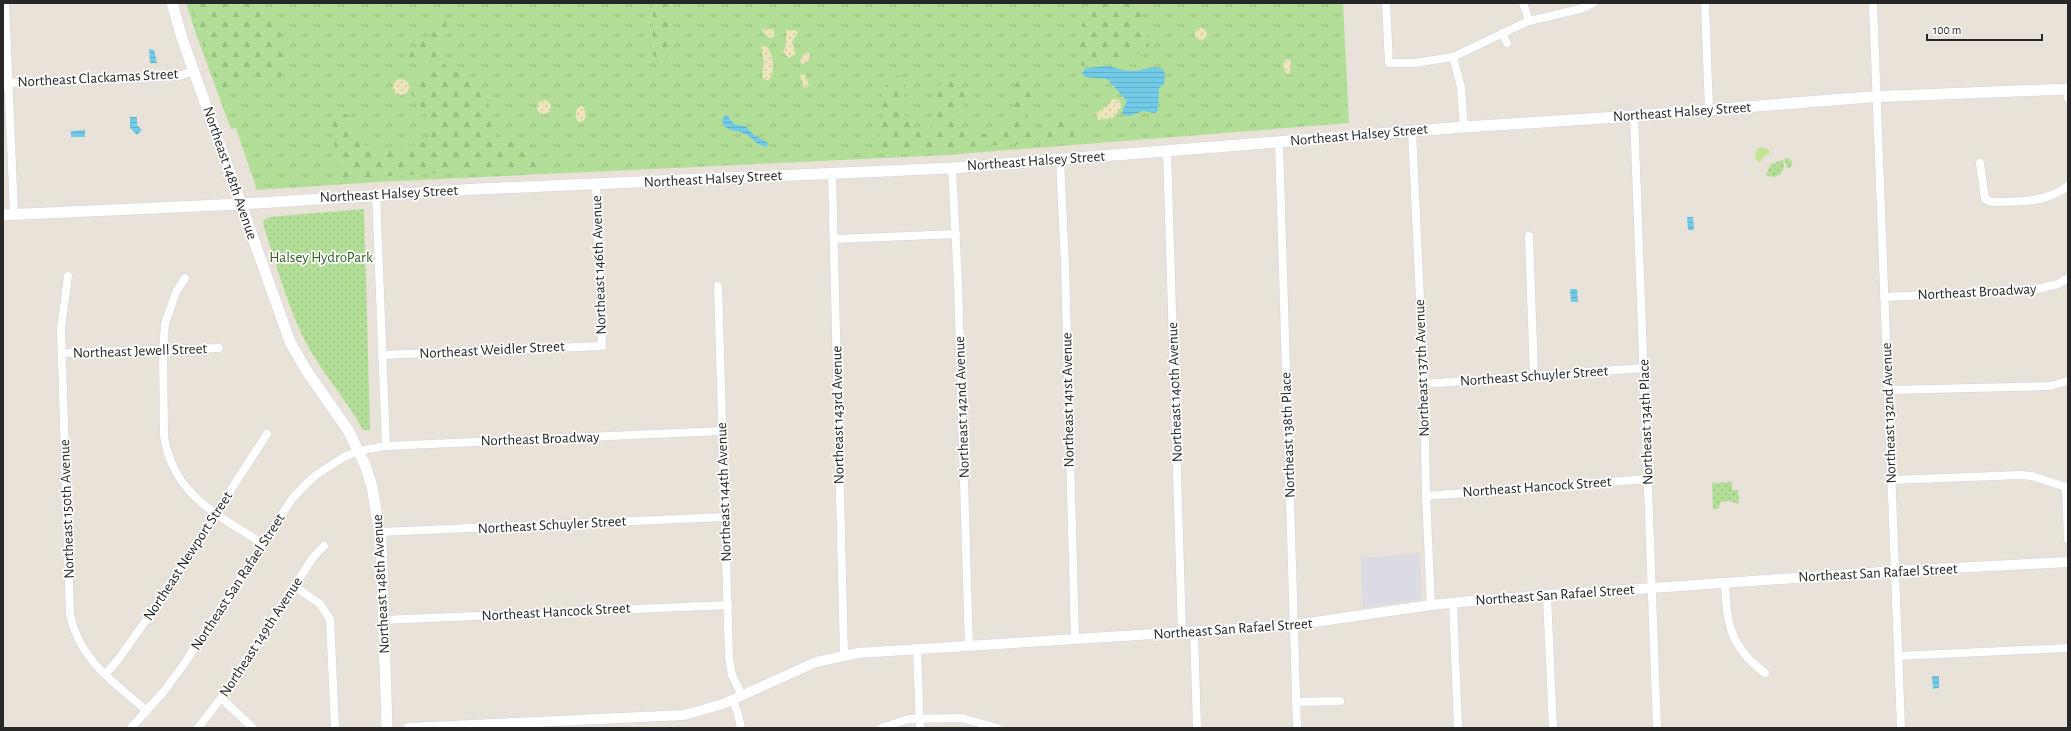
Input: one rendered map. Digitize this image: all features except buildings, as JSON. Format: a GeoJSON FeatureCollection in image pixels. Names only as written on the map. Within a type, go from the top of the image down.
{"type":"FeatureCollection","features":[{"type":"Feature","properties":{"kind":"main road","name":"Northeast 148th Avenue"},"geometry":{"type":"LineString","coordinates":[[172,3],[194,71],[290,342],[306,370],[342,422],[358,451],[372,486],[380,532],[386,728]]}},
{"type":"Feature","properties":{"kind":"main road","name":"Northeast Halsey Street"},"geometry":{"type":"LineString","coordinates":[[3,215],[241,204],[376,194],[952,168],[1464,127],[1634,116],[1877,97],[2068,92]]}},
{"type":"Feature","properties":{"kind":"street"},"geometry":{"type":"LineString","coordinates":[[5,3],[6,84],[14,214]]}},
{"type":"Feature","properties":{"kind":"street"},"geometry":{"type":"LineString","coordinates":[[1386,3],[1389,63],[1420,62],[1453,57],[1529,20],[1580,8],[1593,3]]}},
{"type":"Feature","properties":{"kind":"street"},"geometry":{"type":"LineString","coordinates":[[1523,3],[1529,20]]}},
{"type":"Feature","properties":{"kind":"street"},"geometry":{"type":"LineString","coordinates":[[1705,3],[1709,110]]}},
{"type":"Feature","properties":{"kind":"street","name":"Northeast 132nd Avenue"},"geometry":{"type":"LineString","coordinates":[[1874,3],[1901,728]]}},
{"type":"Feature","properties":{"kind":"street"},"geometry":{"type":"LineString","coordinates":[[1502,33],[1507,43]]}},
{"type":"Feature","properties":{"kind":"street"},"geometry":{"type":"LineString","coordinates":[[1453,57],[1461,87],[1464,127]]}},
{"type":"Feature","properties":{"kind":"street","name":"Northeast Clackamas Street"},"geometry":{"type":"LineString","coordinates":[[6,84],[179,76],[194,71]]}},
{"type":"Feature","properties":{"kind":"street","name":"Northeast 134th Place"},"geometry":{"type":"LineString","coordinates":[[1634,116],[1658,728]]}},
{"type":"Feature","properties":{"kind":"street","name":"Northeast 137th Avenue"},"geometry":{"type":"LineString","coordinates":[[1412,131],[1424,384],[1426,496],[1431,605]]}},
{"type":"Feature","properties":{"kind":"street","name":"Northeast 138th Place"},"geometry":{"type":"LineString","coordinates":[[1279,142],[1298,728]]}},
{"type":"Feature","properties":{"kind":"street","name":"Northeast 140th Avenue"},"geometry":{"type":"LineString","coordinates":[[1167,151],[1182,632]]}},
{"type":"Feature","properties":{"kind":"street","name":"Northeast 141st Avenue"},"geometry":{"type":"LineString","coordinates":[[1060,160],[1065,266],[1075,640]]}},
{"type":"Feature","properties":{"kind":"street"},"geometry":{"type":"LineString","coordinates":[[1980,164],[1985,199],[1991,202],[2037,200],[2048,197],[2068,186]]}},
{"type":"Feature","properties":{"kind":"street","name":"Northeast 142nd Avenue"},"geometry":{"type":"LineString","coordinates":[[952,168],[956,234],[969,647]]}},
{"type":"Feature","properties":{"kind":"street","name":"Northeast 143rd Avenue"},"geometry":{"type":"LineString","coordinates":[[832,174],[835,238],[844,656]]}},
{"type":"Feature","properties":{"kind":"street","name":"Northeast 146th Avenue"},"geometry":{"type":"LineString","coordinates":[[596,184],[602,346]]}},
{"type":"Feature","properties":{"kind":"street"},"geometry":{"type":"LineString","coordinates":[[376,194],[386,446]]}},
{"type":"Feature","properties":{"kind":"street"},"geometry":{"type":"LineString","coordinates":[[835,238],[956,234]]}},
{"type":"Feature","properties":{"kind":"street"},"geometry":{"type":"LineString","coordinates":[[1529,236],[1534,376]]}},
{"type":"Feature","properties":{"kind":"street","name":"Northeast 150th Avenue"},"geometry":{"type":"LineString","coordinates":[[68,276],[62,310],[62,353],[70,615],[78,642],[87,657],[147,711]]}},
{"type":"Feature","properties":{"kind":"street"},"geometry":{"type":"LineString","coordinates":[[185,278],[176,292],[168,310],[165,324],[163,350],[166,450],[182,484],[195,498],[262,544]]}},
{"type":"Feature","properties":{"kind":"street","name":"Northeast Broadway"},"geometry":{"type":"LineString","coordinates":[[1884,297],[2034,290],[2058,284],[2068,278]]}},
{"type":"Feature","properties":{"kind":"street","name":"Northeast 144th Avenue"},"geometry":{"type":"LineString","coordinates":[[718,286],[729,665],[737,698],[740,728]]}},
{"type":"Feature","properties":{"kind":"street","name":"Northeast Weidler Street"},"geometry":{"type":"LineString","coordinates":[[382,355],[602,346]]}},
{"type":"Feature","properties":{"kind":"street","name":"Northeast Jewell Street"},"geometry":{"type":"LineString","coordinates":[[62,353],[219,348]]}},
{"type":"Feature","properties":{"kind":"street","name":"Northeast Schuyler Street"},"geometry":{"type":"LineString","coordinates":[[1424,384],[1644,368]]}},
{"type":"Feature","properties":{"kind":"street"},"geometry":{"type":"LineString","coordinates":[[1888,390],[2050,386],[2067,384]]}},
{"type":"Feature","properties":{"kind":"street","name":"Northeast Broadway"},"geometry":{"type":"LineString","coordinates":[[358,451],[386,446],[722,431]]}},
{"type":"Feature","properties":{"kind":"street","name":"Northeast Newport Street"},"geometry":{"type":"LineString","coordinates":[[105,674],[117,661],[147,619],[267,434]]}},
{"type":"Feature","properties":{"kind":"street","name":"Northeast San Rafael Street"},"geometry":{"type":"LineString","coordinates":[[131,728],[147,711],[184,664],[292,499],[304,486],[329,466],[358,451]]}},
{"type":"Feature","properties":{"kind":"street"},"geometry":{"type":"LineString","coordinates":[[1891,480],[2020,475],[2032,476],[2067,487],[2068,539]]}},
{"type":"Feature","properties":{"kind":"street","name":"Northeast Hancock Street"},"geometry":{"type":"LineString","coordinates":[[1426,496],[1648,479]]}},
{"type":"Feature","properties":{"kind":"street","name":"Northeast Schuyler Street"},"geometry":{"type":"LineString","coordinates":[[380,532],[725,517]]}},
{"type":"Feature","properties":{"kind":"street","name":"Northeast 149th Avenue"},"geometry":{"type":"LineString","coordinates":[[198,728],[221,698],[314,556],[324,546]]}},
{"type":"Feature","properties":{"kind":"street","name":"Northeast San Rafael Street"},"geometry":{"type":"LineString","coordinates":[[408,728],[668,717],[704,710],[737,698],[805,666],[844,656],[1294,625],[1453,603],[1895,571],[2068,562]]}},
{"type":"Feature","properties":{"kind":"street"},"geometry":{"type":"LineString","coordinates":[[1725,583],[1728,620],[1734,637],[1749,661],[1765,673]]}},
{"type":"Feature","properties":{"kind":"street"},"geometry":{"type":"LineString","coordinates":[[294,586],[320,604],[330,619],[335,728]]}},
{"type":"Feature","properties":{"kind":"street"},"geometry":{"type":"LineString","coordinates":[[1547,596],[1552,728]]}},
{"type":"Feature","properties":{"kind":"street"},"geometry":{"type":"LineString","coordinates":[[1453,603],[1458,728]]}},
{"type":"Feature","properties":{"kind":"street","name":"Northeast Hancock Street"},"geometry":{"type":"LineString","coordinates":[[383,620],[728,605]]}},
{"type":"Feature","properties":{"kind":"street"},"geometry":{"type":"LineString","coordinates":[[1194,632],[1197,728]]}},
{"type":"Feature","properties":{"kind":"street"},"geometry":{"type":"LineString","coordinates":[[1898,656],[2068,648]]}},
{"type":"Feature","properties":{"kind":"street"},"geometry":{"type":"LineString","coordinates":[[917,650],[920,728]]}},
{"type":"Feature","properties":{"kind":"street"},"geometry":{"type":"LineString","coordinates":[[221,698],[253,728]]}},
{"type":"Feature","properties":{"kind":"street"},"geometry":{"type":"LineString","coordinates":[[1297,702],[1340,701]]}},
{"type":"Feature","properties":{"kind":"street"},"geometry":{"type":"LineString","coordinates":[[881,728],[900,720],[919,718],[962,718],[997,728]]}},
{"type":"Feature","properties":{"kind":"shaded area"},"geometry":{"type":"Polygon","coordinates":[[[1420,553],[1422,599],[1363,608],[1361,554],[1363,558],[1420,553]]]}},
{"type":"Feature","properties":{"kind":"green space"},"geometry":{"type":"Polygon","coordinates":[[[186,3],[1343,3],[1349,123],[947,155],[377,182],[257,190],[236,128],[231,129],[186,3]]]}},
{"type":"Feature","properties":{"kind":"green space"},"geometry":{"type":"Polygon","coordinates":[[[189,3],[258,3],[279,26],[284,50],[281,77],[269,80],[250,75],[221,95],[189,3]]]}},
{"type":"Feature","properties":{"kind":"green space"},"geometry":{"type":"Polygon","coordinates":[[[653,3],[673,3],[669,12],[672,41],[671,49],[668,54],[663,57],[655,57],[651,51],[653,33],[653,3]]]}},
{"type":"Feature","properties":{"kind":"green space"},"geometry":{"type":"Polygon","coordinates":[[[1089,3],[1139,3],[1149,46],[1146,51],[1084,66],[1078,64],[1076,60],[1085,13],[1089,3]]]}},
{"type":"Feature","properties":{"kind":"green space"},"geometry":{"type":"Polygon","coordinates":[[[442,15],[445,16],[447,22],[440,49],[440,54],[445,65],[450,69],[471,77],[480,84],[484,90],[488,102],[491,122],[495,134],[501,138],[520,138],[528,142],[539,154],[542,167],[339,179],[332,127],[335,116],[340,113],[347,114],[360,142],[368,146],[393,148],[419,144],[424,142],[428,137],[430,126],[428,120],[411,94],[409,88],[412,80],[426,69],[427,62],[408,58],[417,45],[430,35],[433,21],[442,15]]]}},
{"type":"Feature","properties":{"kind":"green space"},"geometry":{"type":"Polygon","coordinates":[[[899,75],[904,79],[905,84],[905,115],[910,124],[919,130],[929,128],[933,123],[936,117],[937,95],[939,88],[942,83],[949,81],[959,84],[964,91],[965,97],[959,122],[965,130],[971,133],[980,134],[995,133],[1004,130],[1013,118],[1016,82],[1024,79],[1029,82],[1034,94],[1032,104],[1027,112],[1027,117],[1032,125],[1042,126],[1056,120],[1078,128],[1086,136],[1084,140],[878,152],[876,151],[875,146],[880,137],[882,127],[882,97],[885,88],[890,81],[899,75]]]}},
{"type":"Feature","properties":{"kind":"green space"},"geometry":{"type":"Polygon","coordinates":[[[1760,147],[1768,149],[1770,153],[1764,156],[1760,163],[1755,157],[1755,153],[1760,147]]]}},
{"type":"Feature","properties":{"kind":"green space"},"geometry":{"type":"Polygon","coordinates":[[[1788,158],[1793,162],[1790,168],[1787,168],[1784,159],[1788,158]]]}},
{"type":"Feature","properties":{"kind":"green space"},"geometry":{"type":"Polygon","coordinates":[[[1783,160],[1784,168],[1780,174],[1774,177],[1766,175],[1771,164],[1783,160]]]}},
{"type":"Feature","properties":{"kind":"green space","name":"Halsey HydroPark"},"geometry":{"type":"Polygon","coordinates":[[[364,209],[370,430],[363,430],[305,341],[287,298],[263,224],[264,220],[269,217],[364,209]]]}},
{"type":"Feature","properties":{"kind":"green space"},"geometry":{"type":"Polygon","coordinates":[[[1732,482],[1732,490],[1738,490],[1739,504],[1729,501],[1721,502],[1718,509],[1713,509],[1712,483],[1732,482]]]}},
{"type":"Feature","properties":{"kind":"sand"},"geometry":{"type":"Polygon","coordinates":[[[1201,28],[1205,30],[1207,34],[1205,38],[1201,40],[1197,38],[1195,34],[1197,30],[1201,28]]]}},
{"type":"Feature","properties":{"kind":"sand"},"geometry":{"type":"Polygon","coordinates":[[[774,29],[774,37],[769,38],[762,30],[774,29]]]}},
{"type":"Feature","properties":{"kind":"sand"},"geometry":{"type":"Polygon","coordinates":[[[786,30],[794,30],[798,32],[792,42],[796,53],[789,58],[783,52],[786,46],[786,30]]]}},
{"type":"Feature","properties":{"kind":"sand"},"geometry":{"type":"Polygon","coordinates":[[[766,46],[771,54],[773,64],[772,74],[767,81],[762,77],[764,62],[761,47],[766,46]]]}},
{"type":"Feature","properties":{"kind":"sand"},"geometry":{"type":"Polygon","coordinates":[[[808,52],[810,54],[808,62],[802,64],[800,60],[804,54],[808,52]]]}},
{"type":"Feature","properties":{"kind":"sand"},"geometry":{"type":"Polygon","coordinates":[[[1286,59],[1291,61],[1290,74],[1287,74],[1284,69],[1286,59]]]}},
{"type":"Feature","properties":{"kind":"sand"},"geometry":{"type":"Polygon","coordinates":[[[805,74],[809,86],[804,88],[800,75],[805,74]]]}},
{"type":"Feature","properties":{"kind":"sand"},"geometry":{"type":"Polygon","coordinates":[[[401,79],[408,84],[409,87],[404,94],[401,95],[394,90],[393,87],[398,80],[401,79]]]}},
{"type":"Feature","properties":{"kind":"sand"},"geometry":{"type":"Polygon","coordinates":[[[1112,99],[1120,100],[1121,108],[1113,118],[1098,120],[1096,113],[1107,106],[1112,99]]]}},
{"type":"Feature","properties":{"kind":"sand"},"geometry":{"type":"Polygon","coordinates":[[[541,100],[547,100],[551,104],[551,110],[547,114],[541,114],[537,110],[537,104],[541,100]]]}},
{"type":"Feature","properties":{"kind":"sand"},"geometry":{"type":"Polygon","coordinates":[[[580,106],[583,106],[586,113],[585,119],[579,123],[576,118],[576,110],[580,106]]]}},
{"type":"Feature","properties":{"kind":"water"},"geometry":{"type":"Polygon","coordinates":[[[149,49],[154,50],[157,63],[150,63],[149,49]]]}},
{"type":"Feature","properties":{"kind":"water"},"geometry":{"type":"Polygon","coordinates":[[[1107,66],[1132,71],[1153,67],[1161,68],[1165,73],[1164,84],[1159,88],[1158,111],[1154,113],[1143,111],[1129,116],[1123,115],[1122,112],[1127,101],[1107,79],[1085,77],[1082,73],[1086,68],[1107,66]]]}},
{"type":"Feature","properties":{"kind":"water"},"geometry":{"type":"Polygon","coordinates":[[[726,114],[734,124],[745,126],[754,135],[767,142],[768,145],[766,147],[763,146],[742,132],[728,129],[723,124],[722,120],[726,114]]]}},
{"type":"Feature","properties":{"kind":"water"},"geometry":{"type":"Polygon","coordinates":[[[130,117],[137,117],[137,125],[142,130],[137,135],[130,128],[130,117]]]}},
{"type":"Feature","properties":{"kind":"water"},"geometry":{"type":"Polygon","coordinates":[[[85,130],[85,137],[71,137],[71,131],[85,130]]]}},
{"type":"Feature","properties":{"kind":"water"},"geometry":{"type":"Polygon","coordinates":[[[1687,217],[1693,217],[1694,230],[1688,230],[1687,217]]]}},
{"type":"Feature","properties":{"kind":"water"},"geometry":{"type":"Polygon","coordinates":[[[1570,289],[1577,289],[1578,302],[1571,302],[1570,289]]]}},
{"type":"Feature","properties":{"kind":"water"},"geometry":{"type":"Polygon","coordinates":[[[1932,676],[1939,676],[1939,688],[1933,689],[1932,676]]]}}]}
